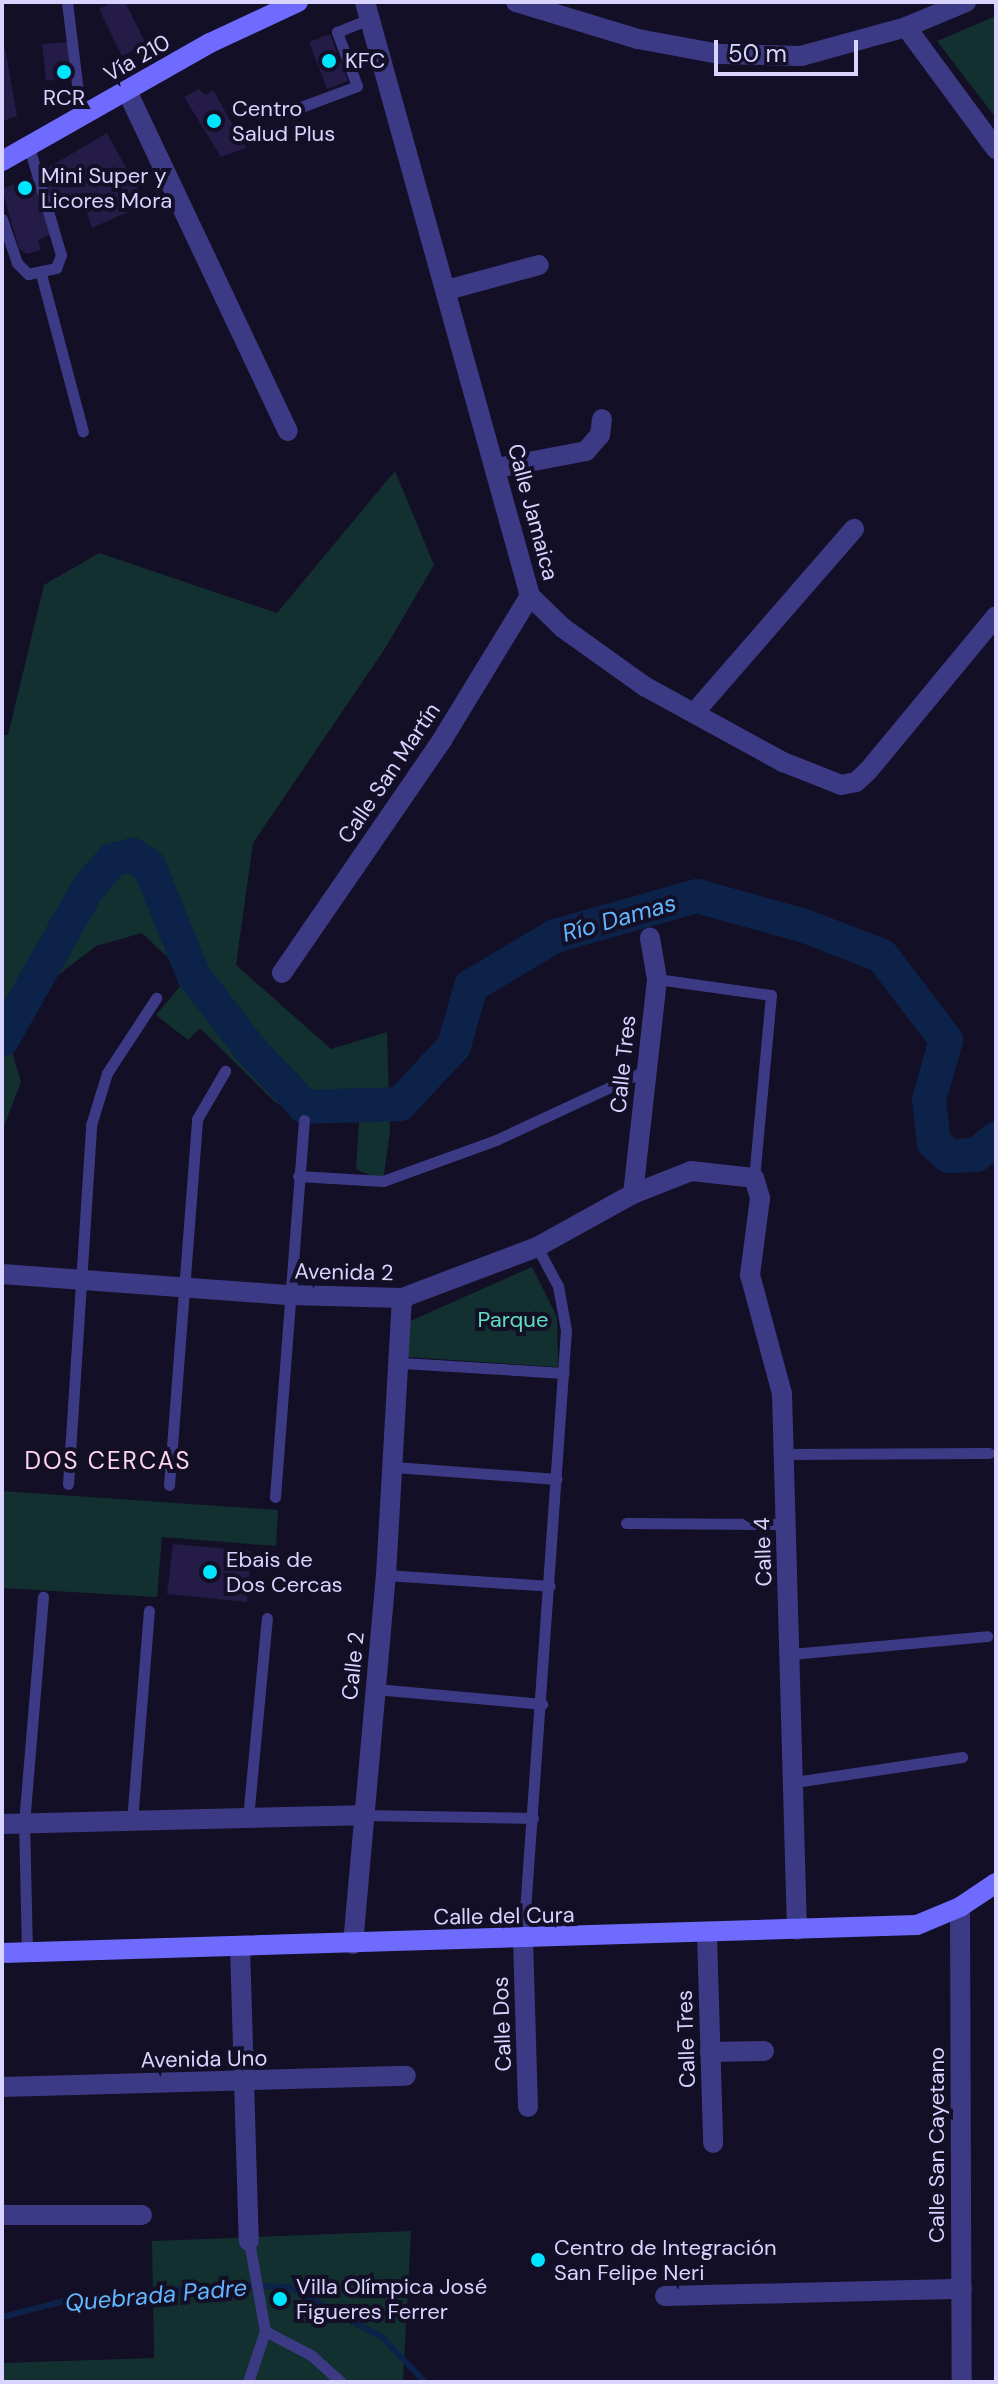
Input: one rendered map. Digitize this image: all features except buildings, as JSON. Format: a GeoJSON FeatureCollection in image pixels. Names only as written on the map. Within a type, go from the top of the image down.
{"type":"FeatureCollection","features":[{"type":"Feature","properties":{"kind":"street","name":"Vía 210"},"geometry":{"type":"LineString","coordinates":[[2,161],[127,91],[298,2]]}},
{"type":"Feature","properties":{"kind":"street"},"geometry":{"type":"LineString","coordinates":[[516,2],[638,39],[719,54],[801,56],[906,27],[966,2]]}},
{"type":"Feature","properties":{"kind":"street","name":"Calle Jamaica"},"geometry":{"type":"LineString","coordinates":[[368,11],[530,596],[563,628],[644,686],[783,762],[841,785],[856,782],[996,616]]}},
{"type":"Feature","properties":{"kind":"street"},"geometry":{"type":"LineString","coordinates":[[906,27],[996,149]]}},
{"type":"Feature","properties":{"kind":"street"},"geometry":{"type":"LineString","coordinates":[[127,91],[288,431]]}},
{"type":"Feature","properties":{"kind":"street"},"geometry":{"type":"LineString","coordinates":[[447,290],[539,265]]}},
{"type":"Feature","properties":{"kind":"street"},"geometry":{"type":"LineString","coordinates":[[497,468],[586,451],[600,435],[602,419]]}},
{"type":"Feature","properties":{"kind":"street"},"geometry":{"type":"LineString","coordinates":[[694,713],[854,529]]}},
{"type":"Feature","properties":{"kind":"street","name":"Calle San Martín"},"geometry":{"type":"LineString","coordinates":[[282,973],[442,740],[530,596]]}},
{"type":"Feature","properties":{"kind":"street","name":"Calle Tres"},"geometry":{"type":"LineString","coordinates":[[633,1194],[657,979],[650,938]]}},
{"type":"Feature","properties":{"kind":"street","name":"Avenida 2"},"geometry":{"type":"LineString","coordinates":[[2,1274],[290,1295],[402,1298],[537,1247],[633,1194],[691,1171],[754,1178]]}},
{"type":"Feature","properties":{"kind":"street","name":"Calle 4"},"geometry":{"type":"LineString","coordinates":[[754,1178],[760,1198],[750,1275],[782,1394],[797,1930]]}},
{"type":"Feature","properties":{"kind":"street","name":"Calle 2"},"geometry":{"type":"LineString","coordinates":[[353,1944],[361,1815],[386,1575],[402,1363],[402,1298]]}},
{"type":"Feature","properties":{"kind":"street"},"geometry":{"type":"LineString","coordinates":[[2,1824],[361,1815]]}},
{"type":"Feature","properties":{"kind":"street","name":"Calle del Cura"},"geometry":{"type":"LineString","coordinates":[[2,1953],[707,1935],[917,1925],[960,1907],[996,1883]]}},
{"type":"Feature","properties":{"kind":"street","name":"Calle San Cayetano"},"geometry":{"type":"LineString","coordinates":[[960,1907],[962,2382]]}},
{"type":"Feature","properties":{"kind":"street","name":"Calle Tres"},"geometry":{"type":"LineString","coordinates":[[707,1935],[713,2143]]}},
{"type":"Feature","properties":{"kind":"street","name":"Calle Dos"},"geometry":{"type":"LineString","coordinates":[[523,1939],[528,2107]]}},
{"type":"Feature","properties":{"kind":"street"},"geometry":{"type":"LineString","coordinates":[[240,1946],[249,2241]]}},
{"type":"Feature","properties":{"kind":"street"},"geometry":{"type":"LineString","coordinates":[[710,2052],[764,2051]]}},
{"type":"Feature","properties":{"kind":"street","name":"Avenida Uno"},"geometry":{"type":"LineString","coordinates":[[2,2087],[406,2076]]}},
{"type":"Feature","properties":{"kind":"street"},"geometry":{"type":"LineString","coordinates":[[2,2215],[142,2215]]}},
{"type":"Feature","properties":{"kind":"street"},"geometry":{"type":"LineString","coordinates":[[665,2296],[962,2289]]}},
{"type":"Feature","properties":{"kind":"lane"},"geometry":{"type":"LineString","coordinates":[[67,2],[81,116]]}},
{"type":"Feature","properties":{"kind":"lane"},"geometry":{"type":"LineString","coordinates":[[298,108],[357,86],[337,32],[368,11]]}},
{"type":"Feature","properties":{"kind":"lane"},"geometry":{"type":"LineString","coordinates":[[2,219],[17,263],[28,274],[41,274],[56,268],[61,255],[29,147]]}},
{"type":"Feature","properties":{"kind":"lane"},"geometry":{"type":"LineString","coordinates":[[41,274],[83,432]]}},
{"type":"Feature","properties":{"kind":"lane"},"geometry":{"type":"LineString","coordinates":[[657,979],[771,995],[754,1178]]}},
{"type":"Feature","properties":{"kind":"lane"},"geometry":{"type":"LineString","coordinates":[[68,1484],[91,1125],[107,1073],[156,998]]}},
{"type":"Feature","properties":{"kind":"lane"},"geometry":{"type":"LineString","coordinates":[[298,1176],[383,1181],[496,1140],[647,1070]]}},
{"type":"Feature","properties":{"kind":"lane"},"geometry":{"type":"LineString","coordinates":[[169,1485],[197,1119],[225,1071]]}},
{"type":"Feature","properties":{"kind":"lane"},"geometry":{"type":"LineString","coordinates":[[275,1497],[304,1120]]}},
{"type":"Feature","properties":{"kind":"lane"},"geometry":{"type":"LineString","coordinates":[[523,1939],[542,1704],[566,1330],[558,1286],[537,1247]]}},
{"type":"Feature","properties":{"kind":"lane"},"geometry":{"type":"LineString","coordinates":[[402,1363],[564,1373]]}},
{"type":"Feature","properties":{"kind":"lane"},"geometry":{"type":"LineString","coordinates":[[784,1454],[989,1453]]}},
{"type":"Feature","properties":{"kind":"lane"},"geometry":{"type":"LineString","coordinates":[[394,1467],[557,1479]]}},
{"type":"Feature","properties":{"kind":"lane"},"geometry":{"type":"LineString","coordinates":[[626,1523],[786,1524]]}},
{"type":"Feature","properties":{"kind":"lane"},"geometry":{"type":"LineString","coordinates":[[386,1575],[550,1586]]}},
{"type":"Feature","properties":{"kind":"lane"},"geometry":{"type":"LineString","coordinates":[[27,1952],[24,1823],[43,1597]]}},
{"type":"Feature","properties":{"kind":"lane"},"geometry":{"type":"LineString","coordinates":[[132,1821],[149,1611]]}},
{"type":"Feature","properties":{"kind":"lane"},"geometry":{"type":"LineString","coordinates":[[248,1818],[267,1618]]}},
{"type":"Feature","properties":{"kind":"lane"},"geometry":{"type":"LineString","coordinates":[[791,1654],[987,1636]]}},
{"type":"Feature","properties":{"kind":"lane"},"geometry":{"type":"LineString","coordinates":[[375,1689],[542,1704]]}},
{"type":"Feature","properties":{"kind":"lane"},"geometry":{"type":"LineString","coordinates":[[795,1782],[962,1757]]}},
{"type":"Feature","properties":{"kind":"lane"},"geometry":{"type":"LineString","coordinates":[[361,1815],[533,1818]]}},
{"type":"Feature","properties":{"kind":"lane"},"geometry":{"type":"LineString","coordinates":[[248,2382],[265,2331],[256,2296],[249,2241]]}},
{"type":"Feature","properties":{"kind":"lane"},"geometry":{"type":"LineString","coordinates":[[265,2331],[311,2355],[341,2382]]}},
{"type":"Feature","properties":{"kind":"green space"},"geometry":{"type":"Polygon","coordinates":[[[996,16],[996,118],[937,41],[996,16]]]}},
{"type":"Feature","properties":{"kind":"green space"},"geometry":{"type":"Polygon","coordinates":[[[395,471],[434,565],[384,650],[253,843],[236,965],[331,1049],[387,1032],[390,1131],[383,1181],[356,1169],[359,1122],[304,1120],[275,1102],[200,1028],[188,1040],[156,1015],[182,984],[175,964],[142,933],[96,946],[40,989],[12,1052],[21,1082],[2,1131],[2,735],[8,735],[44,585],[99,553],[277,613],[395,471]]]}},
{"type":"Feature","properties":{"kind":"green space","name":"Parque"},"geometry":{"type":"Polygon","coordinates":[[[532,1267],[557,1317],[558,1367],[408,1357],[410,1321],[532,1267]]]}},
{"type":"Feature","properties":{"kind":"green space"},"geometry":{"type":"Polygon","coordinates":[[[2,1491],[278,1510],[276,1546],[162,1537],[157,1597],[2,1588],[2,1491]]]}},
{"type":"Feature","properties":{"kind":"green space","name":"Villa Olímpica José Figueres Ferrer"},"geometry":{"type":"Polygon","coordinates":[[[411,2231],[403,2382],[2,2382],[2,2363],[154,2358],[152,2241],[411,2231]]]}},
{"type":"Feature","properties":{"kind":"waterway","name":"Río Damas"},"geometry":{"type":"LineString","coordinates":[[2,1040],[88,888],[112,860],[132,855],[149,866],[194,976],[251,1050],[305,1107],[400,1104],[454,1046],[471,986],[555,936],[697,896],[805,926],[882,956],[946,1040],[929,1100],[934,1143],[949,1156],[976,1155],[996,1139]]}},
{"type":"Feature","properties":{"kind":"waterway","name":"Quebrada Padre"},"geometry":{"type":"LineString","coordinates":[[2,2317],[72,2299],[235,2285],[289,2287],[382,2337],[425,2382]]}},
{"type":"Feature","properties":{"kind":"place","name":"KFC"},"geometry":{"type":"Point","coordinates":[329,61]}},
{"type":"Feature","properties":{"kind":"place","name":"RCR"},"geometry":{"type":"Point","coordinates":[64,72]}},
{"type":"Feature","properties":{"kind":"place","name":"Centro Salud Plus"},"geometry":{"type":"Point","coordinates":[214,121]}},
{"type":"Feature","properties":{"kind":"place","name":"Mini Super y Licores Mora"},"geometry":{"type":"Point","coordinates":[25,188]}},
{"type":"Feature","properties":{"kind":"place","name":"Ebais de Dos Cercas"},"geometry":{"type":"Point","coordinates":[210,1572]}},
{"type":"Feature","properties":{"kind":"place","name":"Centro de Integración San Felipe Neri"},"geometry":{"type":"Point","coordinates":[538,2260]}},
{"type":"Feature","properties":{"kind":"place","name":"Villa Olímpica José Figueres Ferrer"},"geometry":{"type":"Point","coordinates":[280,2299]}},
{"type":"Feature","properties":{"kind":"district","name":"DOS CERCAS"},"geometry":{"type":"Point","coordinates":[108,1461]}}]}
